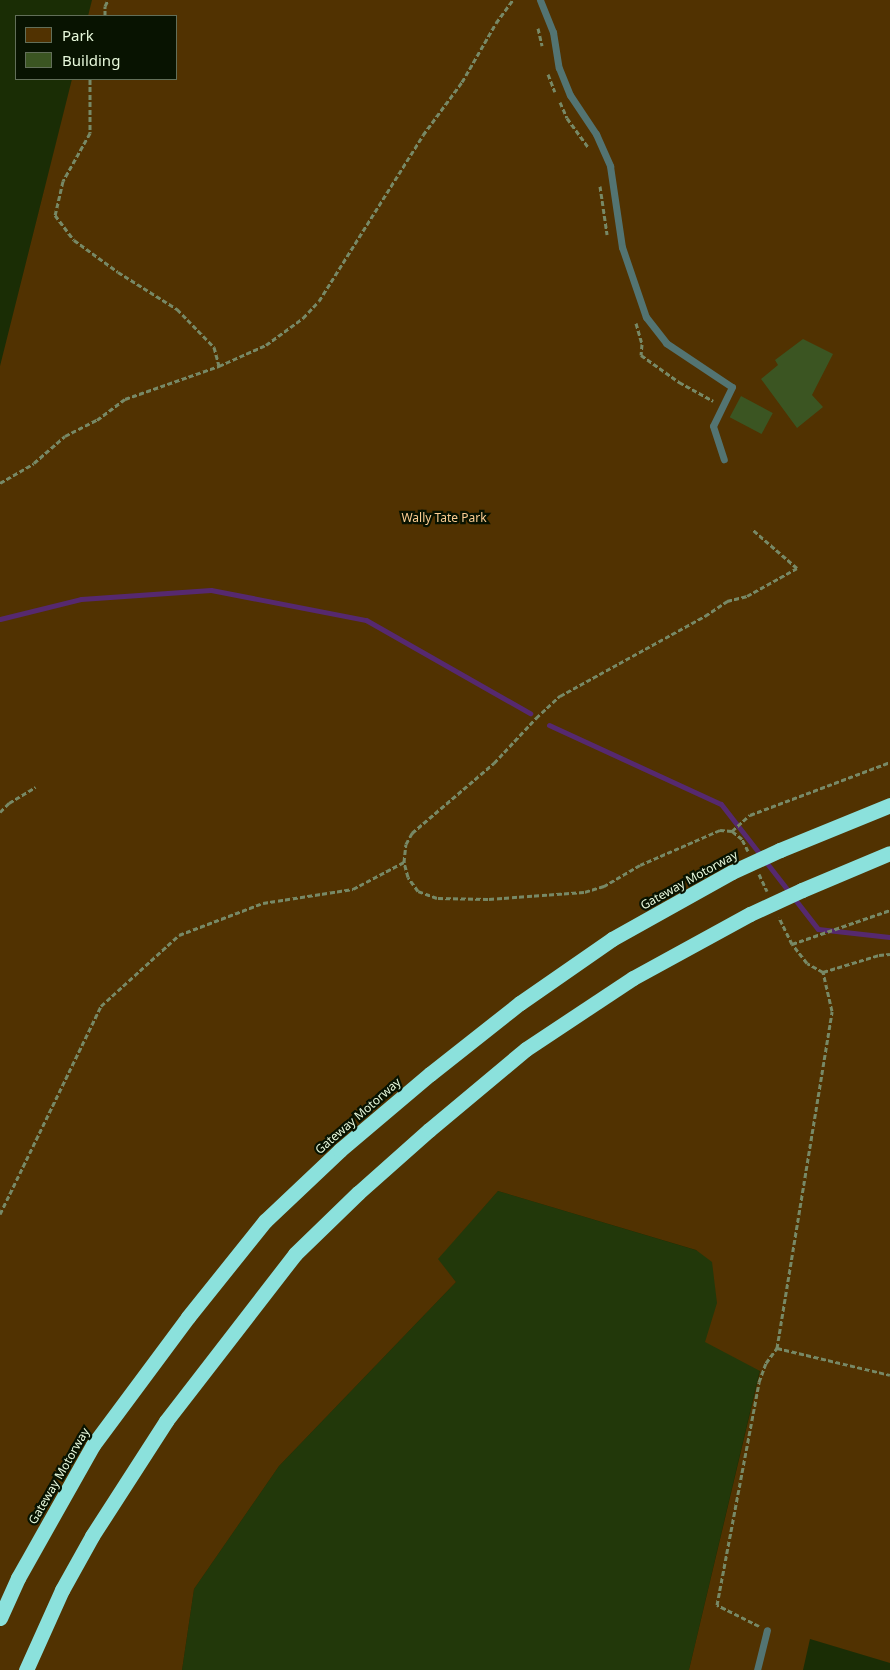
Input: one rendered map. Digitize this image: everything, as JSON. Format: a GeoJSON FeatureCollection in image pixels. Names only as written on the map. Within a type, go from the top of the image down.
{"type":"FeatureCollection","features":[{"type":"Feature","properties":{"kind":"highway","name":"Gateway Motorway"},"geometry":{"type":"LineString","coordinates":[[0,1618],[18,1578],[93,1445],[188,1317],[265,1221],[340,1150],[430,1074],[520,1003],[612,939],[732,872],[780,850],[890,805]]}},
{"type":"Feature","properties":{"kind":"highway"},"geometry":{"type":"LineString","coordinates":[[26,1670],[62,1590],[92,1536],[166,1420],[295,1254],[372,1180],[526,1049],[633,978],[750,914],[890,853]]}},
{"type":"Feature","properties":{"kind":"lane"},"geometry":{"type":"LineString","coordinates":[[540,0],[553,32],[559,68],[570,96],[596,134],[610,166],[622,247],[646,317],[666,343],[732,387],[713,426],[724,459]]}},
{"type":"Feature","properties":{"kind":"lane"},"geometry":{"type":"LineString","coordinates":[[757,1670],[767,1630]]}},
{"type":"Feature","properties":{"kind":"path"},"geometry":{"type":"LineString","coordinates":[[105,15],[105,6],[108,0]]}},
{"type":"Feature","properties":{"kind":"path"},"geometry":{"type":"LineString","coordinates":[[0,483],[34,463],[65,436],[97,420],[125,398],[219,366],[266,345],[303,318],[319,301],[423,135],[462,82],[496,23],[513,0]]}},
{"type":"Feature","properties":{"kind":"path"},"geometry":{"type":"LineString","coordinates":[[90,80],[90,133],[63,181],[55,215],[74,240],[118,272],[177,309],[214,347],[219,366]]}},
{"type":"Feature","properties":{"kind":"path"},"geometry":{"type":"LineString","coordinates":[[750,856],[742,838],[732,831],[720,830],[640,865],[604,886],[584,892],[488,899],[437,898],[418,891],[408,877],[404,862],[406,844],[412,833],[494,763],[536,718],[560,696],[727,601],[747,596],[797,568],[752,529]]}},
{"type":"Feature","properties":{"kind":"path"},"geometry":{"type":"LineString","coordinates":[[732,831],[750,815],[890,762]]}},
{"type":"Feature","properties":{"kind":"path"},"geometry":{"type":"LineString","coordinates":[[0,812],[8,803],[36,786]]}},
{"type":"Feature","properties":{"kind":"path"},"geometry":{"type":"LineString","coordinates":[[0,1214],[101,1006],[179,935],[262,903],[353,889],[404,862]]}},
{"type":"Feature","properties":{"kind":"path"},"geometry":{"type":"LineString","coordinates":[[754,865],[771,900]]}},
{"type":"Feature","properties":{"kind":"path"},"geometry":{"type":"LineString","coordinates":[[767,1630],[717,1605],[760,1382],[766,1363],[777,1348],[832,1011],[823,972],[807,962],[792,944],[775,909]]}},
{"type":"Feature","properties":{"kind":"path"},"geometry":{"type":"LineString","coordinates":[[792,944],[890,910]]}},
{"type":"Feature","properties":{"kind":"path"},"geometry":{"type":"LineString","coordinates":[[823,972],[879,955],[890,954]]}},
{"type":"Feature","properties":{"kind":"path"},"geometry":{"type":"LineString","coordinates":[[777,1348],[890,1374]]}},
{"type":"Feature","properties":{"kind":"shaded area"},"geometry":{"type":"Polygon","coordinates":[[[498,1191],[782,1276],[689,1670],[182,1670],[194,1589],[279,1466],[456,1282],[437,1259],[498,1191]]]}},
{"type":"Feature","properties":{"kind":"green space","name":"Wally Tate Park"},"geometry":{"type":"Polygon","coordinates":[[[92,0],[890,0],[890,1663],[810,1639],[803,1670],[689,1670],[760,1371],[705,1342],[717,1303],[712,1262],[696,1250],[498,1191],[438,1259],[456,1282],[279,1466],[194,1589],[182,1670],[0,1670],[0,366],[72,80],[178,80],[178,15],[88,15],[92,0]]]}},
{"type":"Feature","properties":{"kind":"building"},"geometry":{"type":"Polygon","coordinates":[[[803,339],[833,354],[812,395],[823,407],[797,428],[761,379],[778,365],[775,360],[803,339]]]}},
{"type":"Feature","properties":{"kind":"building"},"geometry":{"type":"Polygon","coordinates":[[[741,396],[773,413],[762,434],[730,417],[741,396]]]}},
{"type":"Feature","properties":{"kind":"waterway"},"geometry":{"type":"LineString","coordinates":[[0,619],[81,599],[211,590],[366,620],[530,713]]}},
{"type":"Feature","properties":{"kind":"waterway"},"geometry":{"type":"LineString","coordinates":[[549,725],[721,804],[818,929],[890,937]]}}]}
